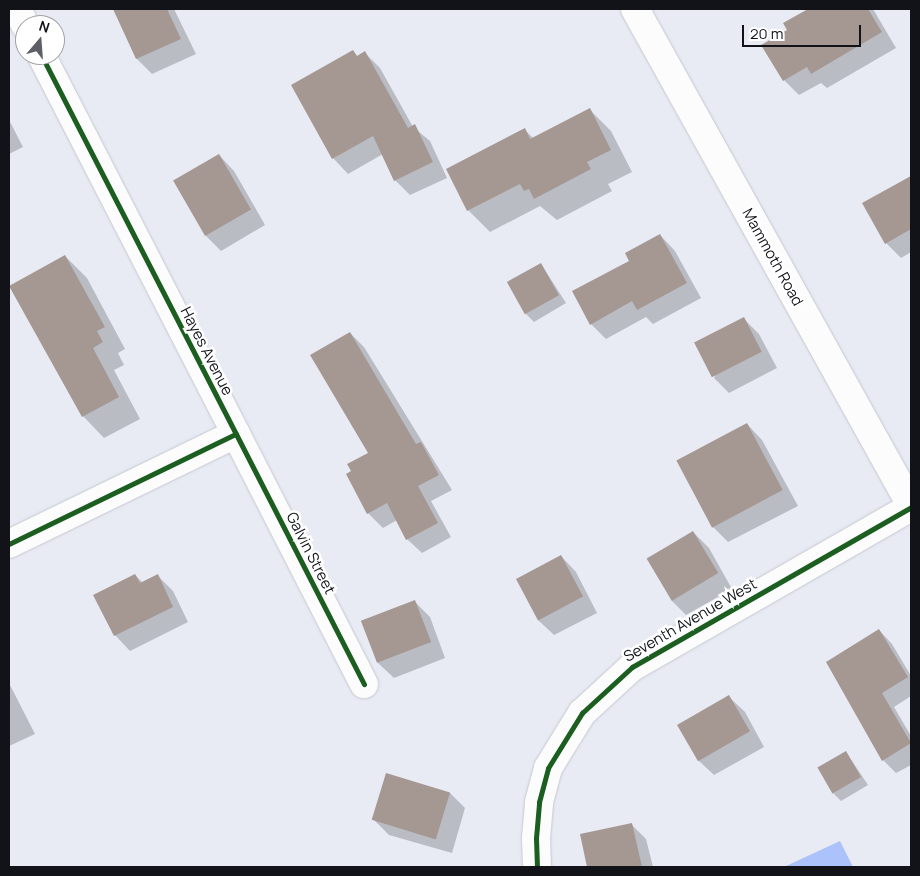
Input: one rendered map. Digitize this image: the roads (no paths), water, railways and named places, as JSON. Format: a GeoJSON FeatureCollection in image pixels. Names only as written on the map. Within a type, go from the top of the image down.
{"type":"FeatureCollection","features":[{"type":"Feature","properties":{"kind":"street","name":"Mammoth Road"},"geometry":{"type":"LineString","coordinates":[[635,9],[911,506]]}},
{"type":"Feature","properties":{"kind":"street","name":"Hayes Avenue"},"geometry":{"type":"LineString","coordinates":[[46,65],[236,434]]}},
{"type":"Feature","properties":{"kind":"street"},"geometry":{"type":"LineString","coordinates":[[9,544],[236,434]]}},
{"type":"Feature","properties":{"kind":"street","name":"Galvin Street"},"geometry":{"type":"LineString","coordinates":[[236,434],[364,684]]}},
{"type":"Feature","properties":{"kind":"street","name":"Seventh Avenue West"},"geometry":{"type":"LineString","coordinates":[[537,867],[536,838],[539,802],[548,768],[582,713],[632,667],[911,506]]}},
{"type":"Feature","properties":{"kind":"water"},"geometry":{"type":"Polygon","coordinates":[[[840,841],[853,867],[786,866],[840,841]]]}}]}
